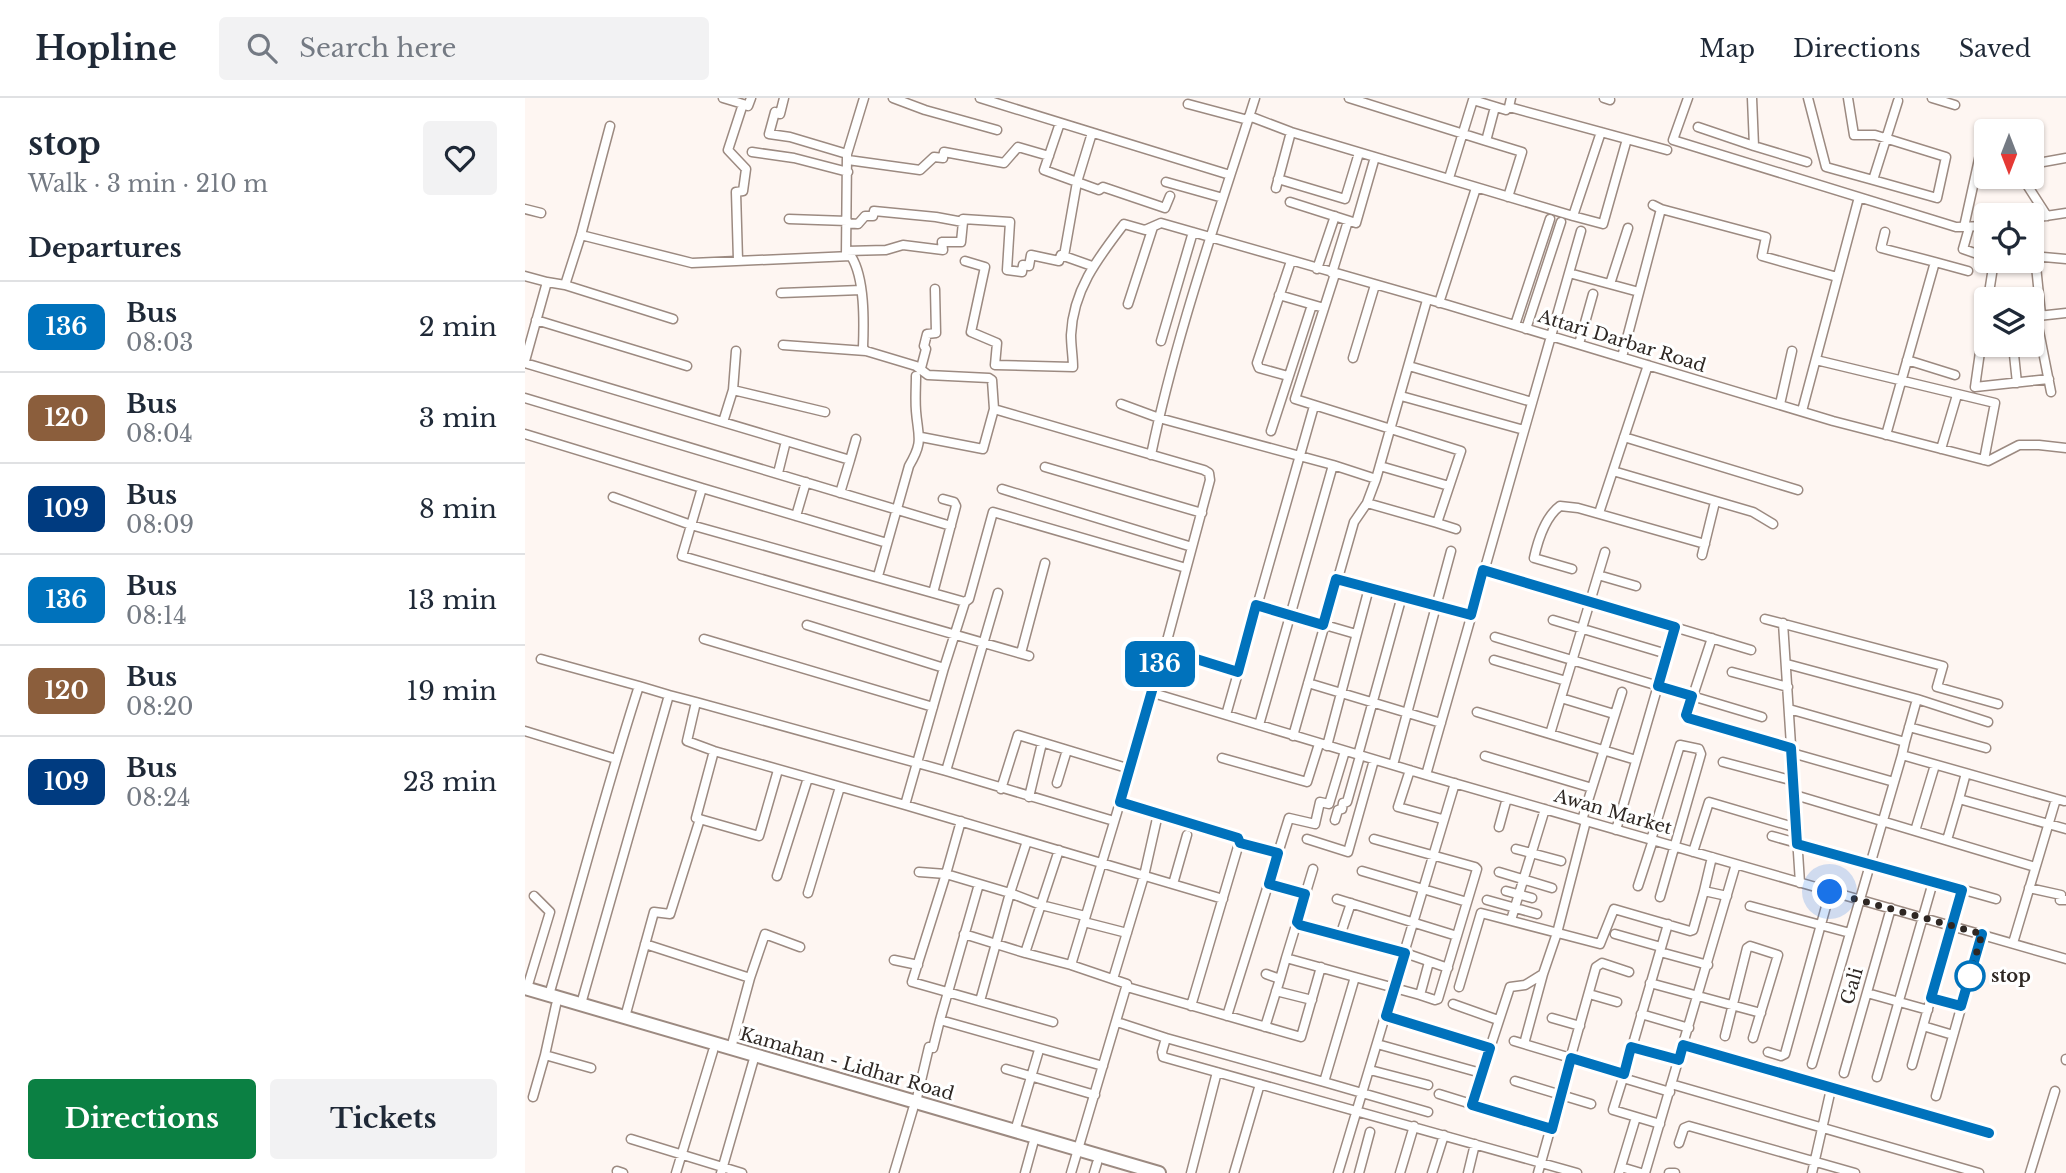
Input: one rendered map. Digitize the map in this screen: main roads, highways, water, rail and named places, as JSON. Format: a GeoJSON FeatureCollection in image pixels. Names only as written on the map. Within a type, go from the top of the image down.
{"type":"FeatureCollection","features":[{"type":"Feature","properties":{"kind":"main road","name":"Kamahan - Lidhar Road"},"geometry":{"type":"LineString","coordinates":[[526,991],[713,1051],[1015,1131],[1077,1153],[1095,1168],[1131,1173]]}},
{"type":"Feature","properties":{"kind":"main road","name":"Kamahan - Lidhar Road"},"geometry":{"type":"LineString","coordinates":[[552,1000],[581,1004],[731,1048],[1033,1144],[1159,1173]]}},
{"type":"Feature","properties":{"kind":"place","name":"stop"},"geometry":{"type":"Point","coordinates":[1970,976]}}]}
